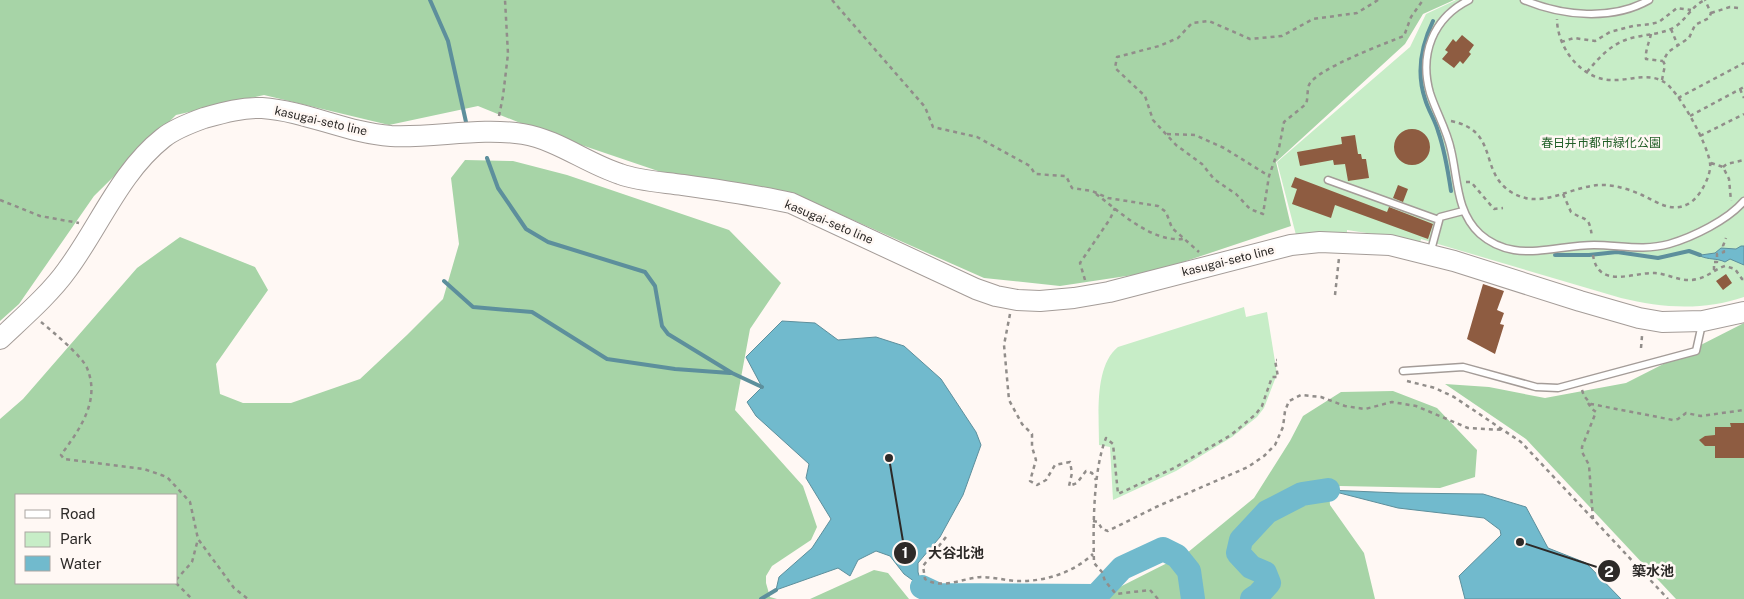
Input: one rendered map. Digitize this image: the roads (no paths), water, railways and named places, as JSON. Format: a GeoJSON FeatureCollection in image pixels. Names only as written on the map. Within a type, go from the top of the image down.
{"type":"FeatureCollection","features":[{"type":"Feature","properties":{"kind":"main road","name":"kasugai-seto line"},"geometry":{"type":"LineString","coordinates":[[0,339],[66,272],[114,196],[139,162],[164,137],[191,122],[224,112],[260,108],[297,114],[357,131],[390,136],[496,132],[522,134],[547,140],[598,166],[621,175],[758,196],[790,203],[976,289],[1012,299],[1040,301],[1087,296],[1291,245],[1349,242],[1390,245],[1430,255],[1639,318],[1662,322],[1703,321],[1744,312]]}},
{"type":"Feature","properties":{"kind":"lane"},"geometry":{"type":"LineString","coordinates":[[1469,0],[1453,9],[1433,35],[1429,48],[1427,78],[1430,92],[1451,148],[1463,212],[1476,229],[1490,241],[1514,250],[1593,245],[1651,248],[1684,239],[1700,232],[1737,209],[1744,201]]}},
{"type":"Feature","properties":{"kind":"lane"},"geometry":{"type":"LineString","coordinates":[[1524,0],[1557,11],[1597,14],[1616,12],[1649,0]]}},
{"type":"Feature","properties":{"kind":"lane"},"geometry":{"type":"LineString","coordinates":[[1328,180],[1439,220]]}},
{"type":"Feature","properties":{"kind":"lane"},"geometry":{"type":"LineString","coordinates":[[1430,255],[1440,217],[1463,212]]}},
{"type":"Feature","properties":{"kind":"lane"},"geometry":{"type":"LineString","coordinates":[[1403,371],[1462,367],[1536,387],[1558,388],[1696,350],[1703,321]]}},
{"type":"Feature","properties":{"kind":"water"},"geometry":{"type":"Polygon","coordinates":[[[1744,246],[1744,265],[1730,259],[1725,262],[1700,256],[1715,253],[1721,248],[1736,249],[1744,246]]]}},
{"type":"Feature","properties":{"kind":"water"},"geometry":{"type":"Polygon","coordinates":[[[782,321],[815,323],[838,340],[876,337],[904,346],[941,379],[976,432],[981,445],[963,495],[940,537],[918,563],[922,587],[904,574],[890,556],[876,551],[858,560],[850,576],[838,568],[776,590],[779,577],[812,548],[831,519],[806,478],[809,464],[756,416],[747,402],[762,387],[746,357],[782,321]]]}},
{"type":"Feature","properties":{"kind":"water"},"geometry":{"type":"Polygon","coordinates":[[[1328,490],[1483,494],[1526,507],[1548,548],[1586,563],[1621,599],[1465,599],[1459,576],[1501,535],[1500,530],[1484,518],[1398,508],[1328,490]]]}},
{"type":"Feature","properties":{"kind":"waterway"},"geometry":{"type":"LineString","coordinates":[[430,0],[448,41],[466,122]]}},
{"type":"Feature","properties":{"kind":"waterway"},"geometry":{"type":"LineString","coordinates":[[1433,21],[1425,40],[1421,59],[1422,89],[1443,146],[1451,191]]}},
{"type":"Feature","properties":{"kind":"waterway"},"geometry":{"type":"LineString","coordinates":[[487,158],[498,188],[526,229],[548,242],[645,272],[655,286],[662,326],[668,334],[732,373],[762,387]]}},
{"type":"Feature","properties":{"kind":"waterway"},"geometry":{"type":"LineString","coordinates":[[1555,255],[1589,255],[1617,252],[1658,258],[1689,251],[1700,255]]}},
{"type":"Feature","properties":{"kind":"waterway"},"geometry":{"type":"LineString","coordinates":[[444,281],[473,307],[532,312],[607,359],[675,369],[730,373]]}},
{"type":"Feature","properties":{"kind":"waterway"},"geometry":{"type":"LineString","coordinates":[[1252,599],[1269,583],[1265,573],[1251,567],[1238,553],[1241,540],[1267,512],[1302,494],[1328,490]]}},
{"type":"Feature","properties":{"kind":"waterway"},"geometry":{"type":"LineString","coordinates":[[922,587],[939,595],[1096,596],[1122,568],[1163,549],[1177,556],[1189,571],[1193,599]]}},
{"type":"Feature","properties":{"kind":"waterway"},"geometry":{"type":"LineString","coordinates":[[761,599],[776,590]]}},
{"type":"Feature","properties":{"kind":"place","name":"大谷北池"},"geometry":{"type":"Point","coordinates":[889,458]}},
{"type":"Feature","properties":{"kind":"place","name":"築水池"},"geometry":{"type":"Point","coordinates":[1520,542]}},
{"type":"Feature","properties":{"kind":"park label","name":"春日井市都市緑化公園"},"geometry":{"type":"Point","coordinates":[1601,143]}}]}
